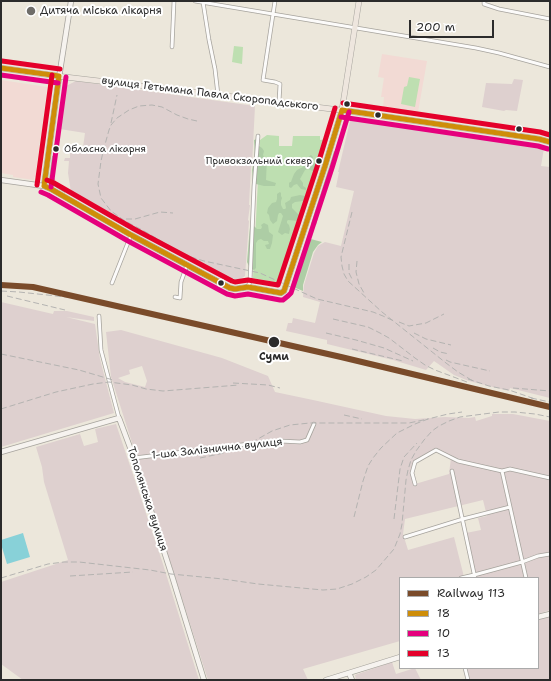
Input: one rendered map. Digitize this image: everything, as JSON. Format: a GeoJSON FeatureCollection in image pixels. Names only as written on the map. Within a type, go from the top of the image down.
{"type":"FeatureCollection","features":[{"type":"Feature","properties":{"kind":"main road"},"geometry":{"type":"LineString","coordinates":[[44,186],[70,1]]}},
{"type":"Feature","properties":{"kind":"main road"},"geometry":{"type":"LineString","coordinates":[[1,180],[44,186],[230,288],[235,289],[248,287],[279,293],[284,291],[342,110],[359,1]]}},
{"type":"Feature","properties":{"kind":"main road","name":"вулиця Гетьмана Павла Скоропадського"},"geometry":{"type":"LineString","coordinates":[[1,68],[342,110],[550,142]]}},
{"type":"Feature","properties":{"kind":"main road"},"geometry":{"type":"LineString","coordinates":[[1,452],[119,418]]}},
{"type":"Feature","properties":{"kind":"main road","name":"Тополянська вулиця"},"geometry":{"type":"LineString","coordinates":[[119,418],[134,458],[204,680]]}},
{"type":"Feature","properties":{"kind":"main road"},"geometry":{"type":"LineString","coordinates":[[539,617],[550,614]]}},
{"type":"Feature","properties":{"kind":"main road"},"geometry":{"type":"LineString","coordinates":[[326,680],[399,657]]}},
{"type":"Feature","properties":{"kind":"main road"},"geometry":{"type":"LineString","coordinates":[[349,673],[352,680]]}},
{"type":"Feature","properties":{"kind":"street"},"geometry":{"type":"LineString","coordinates":[[172,46],[174,1]]}},
{"type":"Feature","properties":{"kind":"street"},"geometry":{"type":"LineString","coordinates":[[195,1],[476,48],[550,67]]}},
{"type":"Feature","properties":{"kind":"street"},"geometry":{"type":"LineString","coordinates":[[275,1],[263,80],[280,84],[279,102]]}},
{"type":"Feature","properties":{"kind":"street"},"geometry":{"type":"LineString","coordinates":[[484,1],[484,4],[499,9],[550,19]]}},
{"type":"Feature","properties":{"kind":"street"},"geometry":{"type":"LineString","coordinates":[[203,2],[218,94]]}},
{"type":"Feature","properties":{"kind":"street"},"geometry":{"type":"LineString","coordinates":[[248,287],[250,281],[254,186],[258,136]]}},
{"type":"Feature","properties":{"kind":"street"},"geometry":{"type":"LineString","coordinates":[[112,283],[131,234]]}},
{"type":"Feature","properties":{"kind":"street"},"geometry":{"type":"LineString","coordinates":[[176,297],[180,298],[181,282],[187,265]]}},
{"type":"Feature","properties":{"kind":"street","name":"Тополянська вулиця"},"geometry":{"type":"LineString","coordinates":[[99,316],[101,350],[119,418]]}},
{"type":"Feature","properties":{"kind":"street","name":"1-ша Залізнична вулиця"},"geometry":{"type":"LineString","coordinates":[[134,458],[280,441],[300,442],[307,440],[314,424]]}},
{"type":"Feature","properties":{"kind":"street"},"geometry":{"type":"LineString","coordinates":[[415,484],[412,473],[415,462],[436,450],[458,461],[502,471],[510,469],[550,478]]}},
{"type":"Feature","properties":{"kind":"street"},"geometry":{"type":"LineString","coordinates":[[452,471],[474,577],[538,556],[550,554]]}},
{"type":"Feature","properties":{"kind":"street"},"geometry":{"type":"LineString","coordinates":[[502,471],[526,577]]}},
{"type":"Feature","properties":{"kind":"street"},"geometry":{"type":"LineString","coordinates":[[405,536],[510,507]]}},
{"type":"Feature","properties":{"kind":"street"},"geometry":{"type":"LineString","coordinates":[[465,669],[468,680]]}},
{"type":"Feature","properties":{"kind":"shaded area"},"geometry":{"type":"Polygon","coordinates":[[[382,54],[427,61],[418,112],[383,108],[384,97],[381,97],[384,78],[378,77],[382,54]]]}},
{"type":"Feature","properties":{"kind":"shaded area"},"geometry":{"type":"Polygon","coordinates":[[[514,79],[523,80],[517,111],[504,111],[482,107],[486,83],[512,84],[514,79]]]}},
{"type":"Feature","properties":{"kind":"shaded area"},"geometry":{"type":"Polygon","coordinates":[[[1,80],[47,87],[36,170],[38,171],[37,177],[34,177],[34,180],[13,177],[13,175],[1,173],[1,80]]]}},
{"type":"Feature","properties":{"kind":"shaded area"},"geometry":{"type":"Polygon","coordinates":[[[76,81],[255,106],[245,276],[233,284],[96,206],[95,204],[87,200],[85,201],[71,192],[68,173],[69,161],[64,161],[65,158],[70,158],[70,154],[66,154],[67,152],[77,153],[83,147],[85,133],[60,129],[66,86],[76,81]]]}},
{"type":"Feature","properties":{"kind":"shaded area"},"geometry":{"type":"Polygon","coordinates":[[[351,117],[544,148],[541,166],[550,167],[550,398],[510,388],[509,391],[469,381],[454,375],[434,361],[426,370],[393,360],[327,344],[327,340],[286,331],[288,323],[292,323],[293,318],[315,323],[320,302],[303,297],[304,285],[314,253],[318,246],[325,242],[341,246],[354,191],[336,187],[351,117]]]}},
{"type":"Feature","properties":{"kind":"shaded area"},"geometry":{"type":"Polygon","coordinates":[[[1,302],[53,314],[54,311],[67,311],[94,317],[94,321],[66,317],[95,324],[100,359],[114,413],[1,447],[1,302]]]}},
{"type":"Feature","properties":{"kind":"shaded area"},"geometry":{"type":"Polygon","coordinates":[[[121,330],[222,358],[268,376],[275,392],[386,416],[415,419],[475,417],[476,421],[492,416],[492,414],[513,414],[550,421],[550,610],[539,614],[539,577],[464,577],[399,577],[399,641],[303,669],[308,680],[208,680],[111,377],[106,332],[121,330]],[[142,366],[129,370],[130,374],[118,378],[125,382],[145,387],[147,381],[142,366]],[[436,450],[415,462],[412,473],[415,484],[449,474],[451,458],[436,450]],[[483,500],[405,519],[403,534],[408,550],[454,537],[464,577],[474,575],[466,533],[481,530],[478,518],[487,516],[483,500]]]}},
{"type":"Feature","properties":{"kind":"shaded area"},"geometry":{"type":"Polygon","coordinates":[[[116,424],[162,561],[199,680],[23,680],[1,664],[1,582],[68,560],[44,482],[42,467],[36,447],[80,434],[84,446],[98,442],[95,429],[116,424]]]}},
{"type":"Feature","properties":{"kind":"shaded area"},"geometry":{"type":"Polygon","coordinates":[[[550,617],[550,680],[470,680],[467,669],[539,669],[539,620],[550,617]]]}},
{"type":"Feature","properties":{"kind":"shaded area"},"geometry":{"type":"Polygon","coordinates":[[[392,662],[396,674],[416,669],[421,680],[356,680],[355,675],[392,662]]]}},
{"type":"Feature","properties":{"kind":"green space"},"geometry":{"type":"Polygon","coordinates":[[[234,46],[243,47],[242,64],[232,62],[234,46]]]}},
{"type":"Feature","properties":{"kind":"green space"},"geometry":{"type":"Polygon","coordinates":[[[409,77],[420,79],[415,107],[401,104],[404,87],[407,86],[409,77]]]}},
{"type":"Feature","properties":{"kind":"green space","name":"Привокзальний сквер"},"geometry":{"type":"Polygon","coordinates":[[[267,135],[279,136],[279,146],[292,146],[293,136],[320,136],[320,140],[327,139],[279,283],[253,278],[260,140],[267,135]]]}},
{"type":"Feature","properties":{"kind":"green space"},"geometry":{"type":"Polygon","coordinates":[[[257,139],[259,146],[264,151],[264,157],[267,159],[266,180],[276,183],[275,186],[264,186],[253,183],[252,170],[255,157],[254,140],[257,139]]]}},
{"type":"Feature","properties":{"kind":"green space"},"geometry":{"type":"Polygon","coordinates":[[[334,151],[336,152],[319,208],[316,225],[311,224],[334,151]]]}},
{"type":"Feature","properties":{"kind":"green space"},"geometry":{"type":"Polygon","coordinates":[[[57,155],[54,177],[56,182],[66,188],[65,193],[52,185],[49,179],[52,156],[57,155]]]}},
{"type":"Feature","properties":{"kind":"green space"},"geometry":{"type":"Polygon","coordinates":[[[311,155],[313,157],[312,161],[316,164],[315,170],[305,170],[300,179],[306,190],[301,189],[297,184],[291,188],[289,187],[289,183],[291,182],[294,174],[297,170],[303,167],[307,158],[311,155]]]}},
{"type":"Feature","properties":{"kind":"green space"},"geometry":{"type":"Polygon","coordinates":[[[280,192],[282,198],[281,205],[283,209],[286,208],[285,203],[290,200],[291,197],[300,195],[305,196],[303,201],[292,204],[292,208],[300,218],[298,221],[288,220],[287,223],[290,229],[289,234],[285,233],[282,235],[278,232],[283,216],[281,213],[279,213],[277,221],[273,224],[267,213],[268,208],[272,203],[276,202],[277,194],[280,192]]]}},
{"type":"Feature","properties":{"kind":"green space"},"geometry":{"type":"Polygon","coordinates":[[[264,223],[268,225],[269,232],[273,235],[272,243],[270,249],[267,249],[265,245],[269,244],[268,241],[261,239],[256,243],[256,268],[254,270],[250,268],[247,262],[250,227],[253,225],[257,229],[261,229],[261,225],[264,223]]]}},
{"type":"Feature","properties":{"kind":"green space"},"geometry":{"type":"Polygon","coordinates":[[[307,238],[322,242],[313,252],[303,285],[303,291],[291,286],[307,238]]]}},
{"type":"Feature","properties":{"kind":"water"},"geometry":{"type":"Polygon","coordinates":[[[23,533],[30,557],[7,564],[1,540],[23,533]]]}},
{"type":"Feature","properties":{"kind":"railway"},"geometry":{"type":"LineString","coordinates":[[111,123],[117,95]]}},
{"type":"Feature","properties":{"kind":"railway"},"geometry":{"type":"LineString","coordinates":[[197,121],[177,115],[162,107],[152,105],[139,106],[129,110],[117,118],[109,130],[101,161],[98,184],[101,198],[111,211],[125,221],[191,257],[260,273],[317,299],[373,312],[394,321]]}},
{"type":"Feature","properties":{"kind":"railway"},"geometry":{"type":"LineString","coordinates":[[126,219],[135,219],[160,212],[173,213]]}},
{"type":"Feature","properties":{"kind":"railway"},"geometry":{"type":"LineString","coordinates":[[352,212],[341,257],[344,274],[348,281],[382,312],[446,363],[473,381]]}},
{"type":"Feature","properties":{"kind":"railway"},"geometry":{"type":"LineString","coordinates":[[357,261],[356,272],[359,284],[364,293]]}},
{"type":"Feature","properties":{"kind":"railway"},"geometry":{"type":"LineString","coordinates":[[349,264],[349,273],[353,281]]}},
{"type":"Feature","properties":{"kind":"railway"},"geometry":{"type":"LineString","coordinates":[[1,291],[75,298]]}},
{"type":"Feature","properties":{"kind":"railway"},"geometry":{"type":"LineString","coordinates":[[7,296],[65,310]]}},
{"type":"Feature","properties":{"kind":"railway"},"geometry":{"type":"LineString","coordinates":[[399,322],[409,326],[426,323],[444,314]]}},
{"type":"Feature","properties":{"kind":"railway"},"geometry":{"type":"LineString","coordinates":[[333,319],[368,327],[389,338],[425,365],[467,382]]}},
{"type":"Feature","properties":{"kind":"railway"},"geometry":{"type":"LineString","coordinates":[[326,333],[384,348],[413,361]]}},
{"type":"Feature","properties":{"kind":"railway"},"geometry":{"type":"LineString","coordinates":[[414,333],[426,339],[451,345]]}},
{"type":"Feature","properties":{"kind":"railway"},"geometry":{"type":"LineString","coordinates":[[433,348],[440,352],[449,354]]}},
{"type":"Feature","properties":{"kind":"railway"},"geometry":{"type":"LineString","coordinates":[[352,349],[403,361]]}},
{"type":"Feature","properties":{"kind":"railway"},"geometry":{"type":"LineString","coordinates":[[1,354],[79,370],[113,380]]}},
{"type":"Feature","properties":{"kind":"railway"},"geometry":{"type":"LineString","coordinates":[[446,360],[490,371]]}},
{"type":"Feature","properties":{"kind":"railway"},"geometry":{"type":"LineString","coordinates":[[468,379],[535,399]]}},
{"type":"Feature","properties":{"kind":"railway"},"geometry":{"type":"LineString","coordinates":[[1,409],[56,392],[109,382],[163,391],[239,385]]}},
{"type":"Feature","properties":{"kind":"railway"},"geometry":{"type":"LineString","coordinates":[[233,383],[268,385],[280,388]]}},
{"type":"Feature","properties":{"kind":"railway"},"geometry":{"type":"LineString","coordinates":[[513,388],[550,391]]}},
{"type":"Feature","properties":{"kind":"railway"},"geometry":{"type":"LineString","coordinates":[[531,398],[550,402]]}},
{"type":"Feature","properties":{"kind":"railway"},"geometry":{"type":"LineString","coordinates":[[354,517],[368,466],[381,448],[397,433],[415,424],[428,419],[462,412]]}},
{"type":"Feature","properties":{"kind":"railway"},"geometry":{"type":"LineString","coordinates":[[1,578],[48,564],[79,562],[258,584],[323,590],[337,589],[352,584],[376,570],[394,549],[402,524],[406,480],[411,460],[416,451],[432,431],[439,426],[460,417],[499,412],[515,412],[550,417]]}},
{"type":"Feature","properties":{"kind":"railway"},"geometry":{"type":"LineString","coordinates":[[344,415],[362,419]]}},
{"type":"Feature","properties":{"kind":"railway"},"geometry":{"type":"LineString","coordinates":[[200,458],[224,453],[249,444],[272,431],[290,425],[310,423],[409,423],[428,419]]}},
{"type":"Feature","properties":{"kind":"railway"},"geometry":{"type":"LineString","coordinates":[[394,519],[400,469],[404,457],[417,443]]}},
{"type":"Feature","properties":{"kind":"railway"},"geometry":{"type":"LineString","coordinates":[[70,576],[133,572]]}},
{"type":"Feature","properties":{"kind":"rail line","name":"113"},"geometry":{"type":"LineString","coordinates":[[1,285],[33,287],[341,357],[550,407]]}},
{"type":"Feature","properties":{"kind":"transit line","name":"13"},"geometry":{"type":"LineString","coordinates":[[2,61],[60,69]]}},
{"type":"Feature","properties":{"kind":"transit line","name":"18"},"geometry":{"type":"LineString","coordinates":[[1,68],[59,76]]}},
{"type":"Feature","properties":{"kind":"transit line","name":"10"},"geometry":{"type":"LineString","coordinates":[[1,75],[58,83]]}},
{"type":"Feature","properties":{"kind":"transit line","name":"13"},"geometry":{"type":"LineString","coordinates":[[37,185],[52,75]]}},
{"type":"Feature","properties":{"kind":"transit line","name":"18"},"geometry":{"type":"LineString","coordinates":[[44,186],[59,76]]}},
{"type":"Feature","properties":{"kind":"transit line","name":"10"},"geometry":{"type":"LineString","coordinates":[[51,187],[66,77]]}},
{"type":"Feature","properties":{"kind":"transit line","name":"13"},"geometry":{"type":"LineString","coordinates":[[343,103],[540,132],[550,135]]}},
{"type":"Feature","properties":{"kind":"transit line","name":"13"},"geometry":{"type":"LineString","coordinates":[[47,180],[134,229],[232,281],[248,280],[278,285],[335,108]]}},
{"type":"Feature","properties":{"kind":"transit line","name":"18"},"geometry":{"type":"LineString","coordinates":[[342,110],[539,139],[550,142]]}},
{"type":"Feature","properties":{"kind":"transit line","name":"18"},"geometry":{"type":"LineString","coordinates":[[44,186],[230,288],[235,289],[248,287],[281,293],[284,291],[342,110]]}},
{"type":"Feature","properties":{"kind":"transit line","name":"10"},"geometry":{"type":"LineString","coordinates":[[41,192],[227,294],[235,296],[248,294],[283,300],[291,293],[349,112]]}},
{"type":"Feature","properties":{"kind":"transit line","name":"10"},"geometry":{"type":"LineString","coordinates":[[341,117],[538,146],[548,149]]}},
{"type":"Feature","properties":{"kind":"place","name":"Дитяча міська лікарня"},"geometry":{"type":"Point","coordinates":[31,11]}},
{"type":"Feature","properties":{"kind":"place","name":"Обласна лікарня"},"geometry":{"type":"Point","coordinates":[56,149]}},
{"type":"Feature","properties":{"kind":"place","name":"Привокзальний сквер"},"geometry":{"type":"Point","coordinates":[319,161]}},
{"type":"Feature","properties":{"kind":"place","name":"Суми"},"geometry":{"type":"Point","coordinates":[274,342]}}]}
